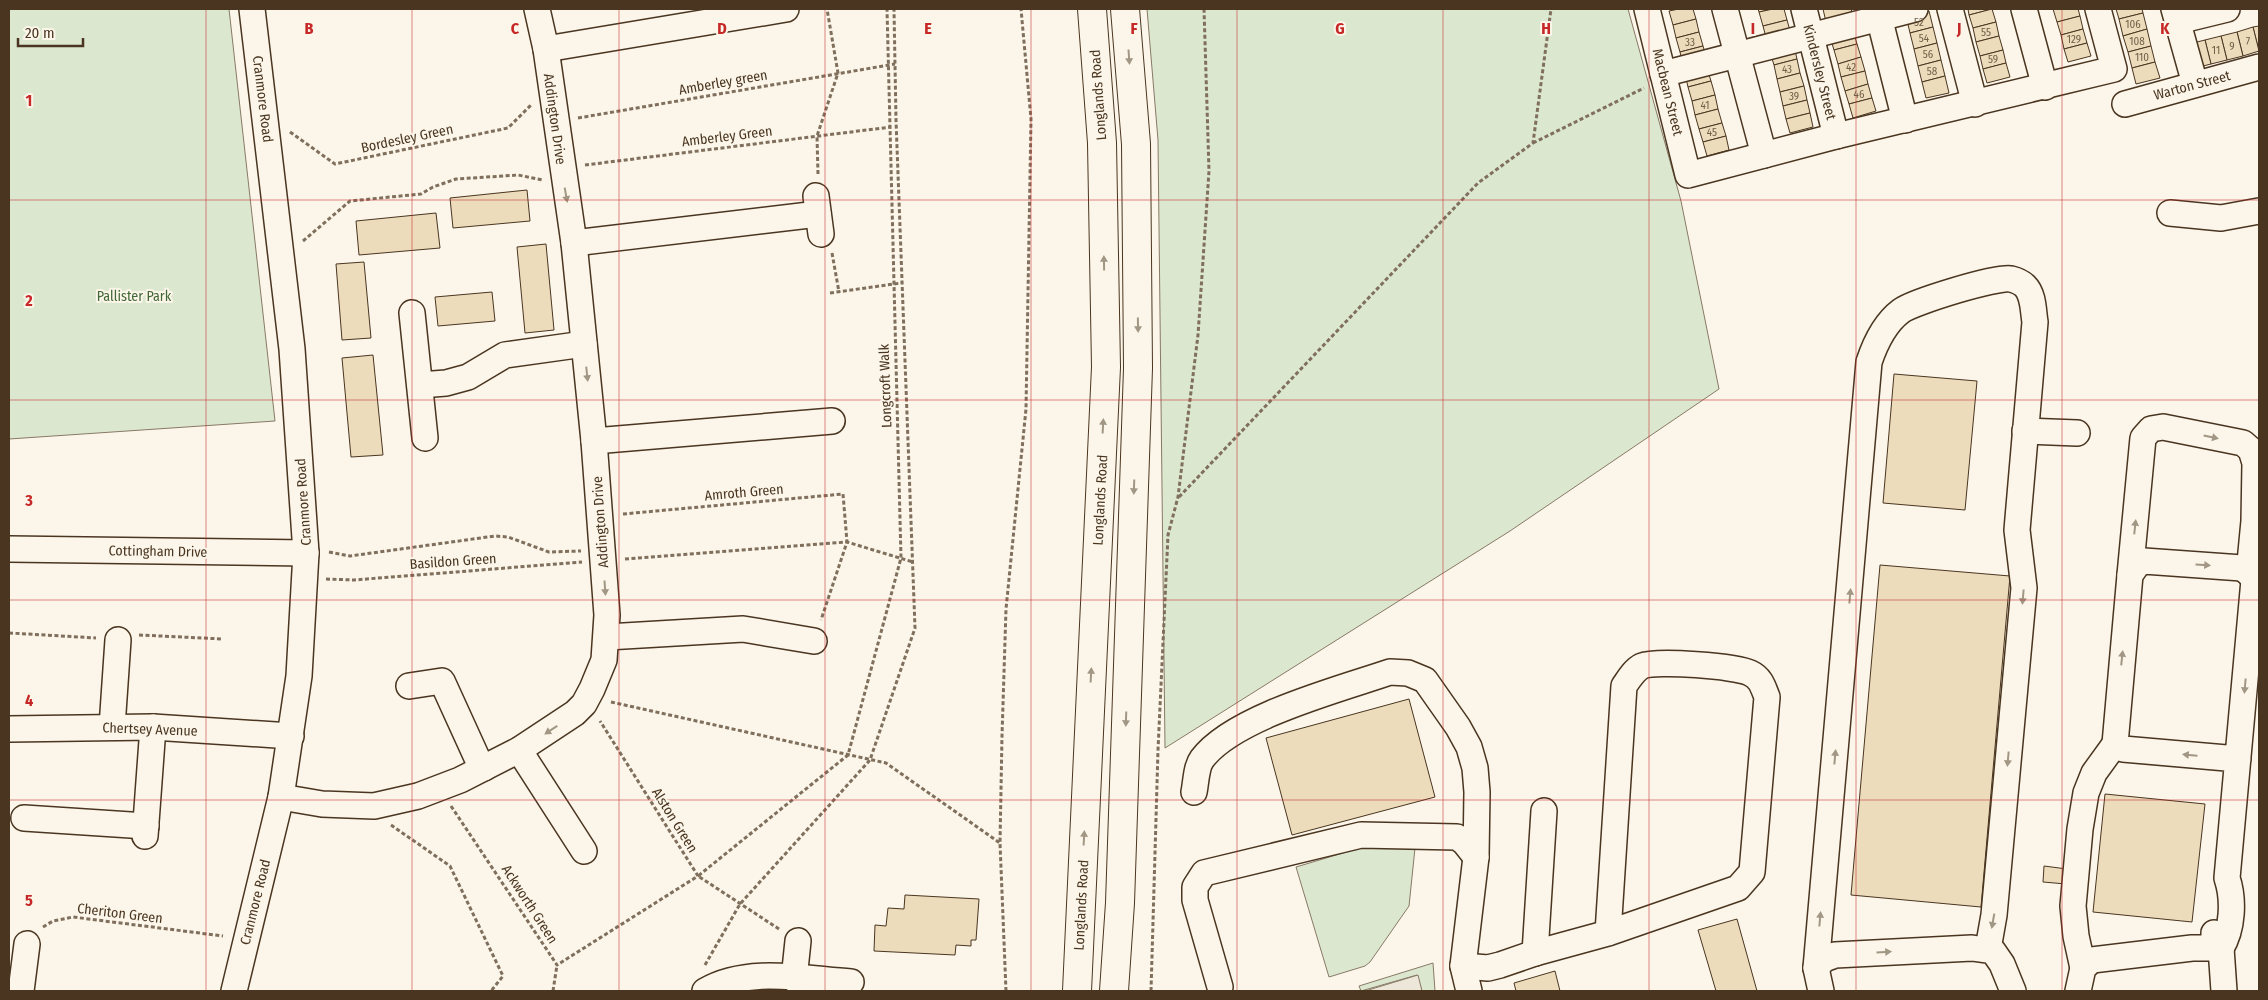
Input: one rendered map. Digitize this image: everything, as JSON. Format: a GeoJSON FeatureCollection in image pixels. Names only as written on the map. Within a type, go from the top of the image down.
{"type":"FeatureCollection","features":[{"type":"Feature","properties":{"kind":"main road","name":"Longlands Road"},"geometry":{"type":"LineString","coordinates":[[1077,991],[1106,367],[1102,143],[1092,9]]}},
{"type":"Feature","properties":{"kind":"main road"},"geometry":{"type":"LineString","coordinates":[[1114,991],[1120,903],[1138,368],[1136,144],[1126,9]]}},
{"type":"Feature","properties":{"kind":"street","name":"Addington Drive"},"geometry":{"type":"LineString","coordinates":[[281,797],[322,804],[364,806],[397,801],[440,789],[519,750],[564,722],[586,700],[604,660],[607,637],[600,516],[574,243],[562,175],[546,49],[537,9]]}},
{"type":"Feature","properties":{"kind":"street"},"geometry":{"type":"LineString","coordinates":[[546,49],[786,9]]}},
{"type":"Feature","properties":{"kind":"street","name":"Macbean Street"},"geometry":{"type":"LineString","coordinates":[[1647,9],[1688,175],[1764,155]]}},
{"type":"Feature","properties":{"kind":"street"},"geometry":{"type":"LineString","coordinates":[[1726,9],[1764,155],[2114,69],[2098,9]]}},
{"type":"Feature","properties":{"kind":"street","name":"Kindersley Street"},"geometry":{"type":"LineString","coordinates":[[1804,9],[1836,136]]}},
{"type":"Feature","properties":{"kind":"street"},"geometry":{"type":"LineString","coordinates":[[1664,76],[1811,36],[1878,14],[1915,9]]}},
{"type":"Feature","properties":{"kind":"street"},"geometry":{"type":"LineString","coordinates":[[1950,9],[1975,104]]}},
{"type":"Feature","properties":{"kind":"street"},"geometry":{"type":"LineString","coordinates":[[2024,9],[2045,87]]}},
{"type":"Feature","properties":{"kind":"street"},"geometry":{"type":"LineString","coordinates":[[2195,84],[2176,15],[2227,9]]}},
{"type":"Feature","properties":{"kind":"street","name":"Cranmore Road"},"geometry":{"type":"LineString","coordinates":[[234,991],[281,797],[291,736],[299,676],[306,549],[292,349],[256,10]]}},
{"type":"Feature","properties":{"kind":"street"},"geometry":{"type":"LineString","coordinates":[[1878,14],[1905,120]]}},
{"type":"Feature","properties":{"kind":"street","name":"Warton Street"},"geometry":{"type":"LineString","coordinates":[[2125,104],[2259,67]]}},
{"type":"Feature","properties":{"kind":"street"},"geometry":{"type":"LineString","coordinates":[[2170,213],[2221,218],[2248,213]]}},
{"type":"Feature","properties":{"kind":"street"},"geometry":{"type":"LineString","coordinates":[[574,243],[818,215]]}},
{"type":"Feature","properties":{"kind":"street"},"geometry":{"type":"LineString","coordinates":[[1819,980],[1869,362],[1875,344],[1902,311],[1927,300],[1996,280],[2011,279],[2026,286],[2032,300],[2035,322],[2017,530],[2024,588],[1994,915],[1988,949]]}},
{"type":"Feature","properties":{"kind":"street"},"geometry":{"type":"LineString","coordinates":[[412,313],[425,438]]}},
{"type":"Feature","properties":{"kind":"street"},"geometry":{"type":"LineString","coordinates":[[420,384],[446,383],[468,378],[505,355],[584,344]]}},
{"type":"Feature","properties":{"kind":"street"},"geometry":{"type":"LineString","coordinates":[[594,441],[832,421]]}},
{"type":"Feature","properties":{"kind":"street"},"geometry":{"type":"LineString","coordinates":[[2080,980],[2073,906],[2080,829],[2086,793],[2094,773],[2115,744],[2143,438],[2151,429],[2163,427],[2243,443],[2251,450],[2255,463],[2256,536],[2249,573]]}},
{"type":"Feature","properties":{"kind":"street"},"geometry":{"type":"LineString","coordinates":[[2025,431],[2077,433]]}},
{"type":"Feature","properties":{"kind":"street","name":"Cottingham Drive"},"geometry":{"type":"LineString","coordinates":[[9,549],[306,549]]}},
{"type":"Feature","properties":{"kind":"street"},"geometry":{"type":"LineString","coordinates":[[2130,575],[2137,565],[2144,561],[2242,568],[2254,580],[2254,646],[2238,759],[2227,878],[2232,892],[2228,937],[2221,948],[2224,991]]}},
{"type":"Feature","properties":{"kind":"street"},"geometry":{"type":"LineString","coordinates":[[607,637],[743,629],[814,641]]}},
{"type":"Feature","properties":{"kind":"street"},"geometry":{"type":"LineString","coordinates":[[112,727],[118,640]]}},
{"type":"Feature","properties":{"kind":"street"},"geometry":{"type":"LineString","coordinates":[[1463,966],[1488,968],[1608,933],[1738,888],[1752,872],[1767,697],[1760,680],[1750,673],[1736,668],[1656,663],[1642,666],[1624,686],[1608,933]]}},
{"type":"Feature","properties":{"kind":"street"},"geometry":{"type":"LineString","coordinates":[[1194,792],[1200,760],[1216,745],[1254,720],[1390,672],[1408,673],[1425,680],[1445,706],[1469,748],[1475,768],[1477,792],[1476,857],[1463,966],[1469,991]]}},
{"type":"Feature","properties":{"kind":"street"},"geometry":{"type":"LineString","coordinates":[[409,686],[442,681],[478,760],[484,768]]}},
{"type":"Feature","properties":{"kind":"street"},"geometry":{"type":"LineString","coordinates":[[24,818],[146,831],[153,727]]}},
{"type":"Feature","properties":{"kind":"street","name":"Chertsey Avenue"},"geometry":{"type":"LineString","coordinates":[[9,729],[153,727],[291,736]]}},
{"type":"Feature","properties":{"kind":"street"},"geometry":{"type":"LineString","coordinates":[[2115,744],[2123,748],[2238,759]]}},
{"type":"Feature","properties":{"kind":"street"},"geometry":{"type":"LineString","coordinates":[[519,750],[584,851]]}},
{"type":"Feature","properties":{"kind":"street"},"geometry":{"type":"LineString","coordinates":[[1535,953],[1544,811]]}},
{"type":"Feature","properties":{"kind":"street"},"geometry":{"type":"LineString","coordinates":[[1220,988],[1196,900],[1195,887],[1204,874],[1361,834],[1457,837],[1464,842],[1476,857]]}},
{"type":"Feature","properties":{"kind":"street"},"geometry":{"type":"LineString","coordinates":[[794,978],[798,941]]}},
{"type":"Feature","properties":{"kind":"street"},"geometry":{"type":"LineString","coordinates":[[21,991],[27,944]]}},
{"type":"Feature","properties":{"kind":"street"},"geometry":{"type":"LineString","coordinates":[[1819,980],[1824,958],[1836,954],[1972,948],[1988,949],[1993,952],[2002,964],[2013,991]]}},
{"type":"Feature","properties":{"kind":"street"},"geometry":{"type":"LineString","coordinates":[[2080,980],[2092,960],[2192,948],[2221,948]]}},
{"type":"Feature","properties":{"kind":"street"},"geometry":{"type":"LineString","coordinates":[[704,979],[726,980],[769,977],[851,982]]}},
{"type":"Feature","properties":{"kind":"path"},"geometry":{"type":"LineString","coordinates":[[827,9],[838,73],[817,136],[818,215],[830,244],[839,292]]}},
{"type":"Feature","properties":{"kind":"path","name":"Longcroft Walk"},"geometry":{"type":"LineString","coordinates":[[848,756],[901,558],[887,9]]}},
{"type":"Feature","properties":{"kind":"path"},"geometry":{"type":"LineString","coordinates":[[704,979],[740,904],[870,760],[915,628],[896,127],[894,9]]}},
{"type":"Feature","properties":{"kind":"path"},"geometry":{"type":"LineString","coordinates":[[1006,991],[1000,843],[1006,609],[1026,409],[1031,119],[1021,9]]}},
{"type":"Feature","properties":{"kind":"path"},"geometry":{"type":"LineString","coordinates":[[1151,991],[1158,750],[1168,535],[1178,497],[1198,335],[1209,171],[1204,9]]}},
{"type":"Feature","properties":{"kind":"path"},"geometry":{"type":"LineString","coordinates":[[1533,144],[1551,9]]}},
{"type":"Feature","properties":{"kind":"path","name":"Amberley green"},"geometry":{"type":"LineString","coordinates":[[555,122],[895,64]]}},
{"type":"Feature","properties":{"kind":"path"},"geometry":{"type":"LineString","coordinates":[[1178,497],[1478,183],[1533,144],[1664,76]]}},
{"type":"Feature","properties":{"kind":"path","name":"Bordesley Green"},"geometry":{"type":"LineString","coordinates":[[266,116],[335,164],[508,128],[550,86]]}},
{"type":"Feature","properties":{"kind":"path","name":"Amberley Green"},"geometry":{"type":"LineString","coordinates":[[282,258],[350,201],[421,194],[433,187],[456,179],[518,175],[548,182],[562,175],[817,136],[896,127]]}},
{"type":"Feature","properties":{"kind":"path"},"geometry":{"type":"LineString","coordinates":[[830,293],[902,283]]}},
{"type":"Feature","properties":{"kind":"path","name":"Amroth Green"},"geometry":{"type":"LineString","coordinates":[[600,516],[843,494],[847,542]]}},
{"type":"Feature","properties":{"kind":"path"},"geometry":{"type":"LineString","coordinates":[[306,549],[350,556],[495,536],[508,537],[536,549],[549,552],[602,556],[847,542],[913,562]]}},
{"type":"Feature","properties":{"kind":"path"},"geometry":{"type":"LineString","coordinates":[[814,641],[847,542]]}},
{"type":"Feature","properties":{"kind":"path","name":"Basildon Green"},"geometry":{"type":"LineString","coordinates":[[305,579],[354,580],[602,556]]}},
{"type":"Feature","properties":{"kind":"path"},"geometry":{"type":"LineString","coordinates":[[586,700],[612,703],[886,764],[1000,843]]}},
{"type":"Feature","properties":{"kind":"path","name":"Alston Green"},"geometry":{"type":"LineString","coordinates":[[586,700],[698,876]]}},
{"type":"Feature","properties":{"kind":"path"},"geometry":{"type":"LineString","coordinates":[[553,991],[557,966],[698,876],[848,756]]}},
{"type":"Feature","properties":{"kind":"path","name":"Ackworth Green"},"geometry":{"type":"LineString","coordinates":[[440,789],[557,966]]}},
{"type":"Feature","properties":{"kind":"path"},"geometry":{"type":"LineString","coordinates":[[364,806],[450,866],[503,976],[491,991]]}},
{"type":"Feature","properties":{"kind":"path"},"geometry":{"type":"LineString","coordinates":[[698,876],[798,941]]}},
{"type":"Feature","properties":{"kind":"path","name":"Cheriton Green"},"geometry":{"type":"LineString","coordinates":[[27,944],[34,932],[53,922],[73,917],[246,939]]}},
{"type":"Feature","properties":{"kind":"green space","name":"Pallister Park"},"geometry":{"type":"Polygon","coordinates":[[[9,9],[229,9],[275,421],[9,439],[9,9]]]}},
{"type":"Feature","properties":{"kind":"green space"},"geometry":{"type":"Polygon","coordinates":[[[1147,9],[1628,9],[1681,201],[1719,389],[1510,531],[1165,748],[1158,140],[1147,9]]]}},
{"type":"Feature","properties":{"kind":"green space"},"geometry":{"type":"Polygon","coordinates":[[[1363,847],[1415,848],[1409,906],[1370,962],[1365,966],[1329,977],[1296,867],[1363,847]]]}},
{"type":"Feature","properties":{"kind":"green space"},"geometry":{"type":"Polygon","coordinates":[[[1433,963],[1435,991],[1422,991],[1417,975],[1361,991],[1359,986],[1433,963]]]}},
{"type":"Feature","properties":{"kind":"shaded area"},"geometry":{"type":"Polygon","coordinates":[[[1418,975],[1422,991],[1365,991],[1418,975]]]}},
{"type":"Feature","properties":{"kind":"building"},"geometry":{"type":"Polygon","coordinates":[[[1693,9],[1696,19],[1673,25],[1669,11],[1693,9]]]}},
{"type":"Feature","properties":{"kind":"building"},"geometry":{"type":"Polygon","coordinates":[[[1758,9],[1773,9],[1759,12],[1758,9]]]}},
{"type":"Feature","properties":{"kind":"building"},"geometry":{"type":"Polygon","coordinates":[[[1784,9],[1787,20],[1763,26],[1759,12],[1784,9]]]}},
{"type":"Feature","properties":{"kind":"building"},"geometry":{"type":"Polygon","coordinates":[[[1823,9],[1851,9],[1853,16],[1826,22],[1823,9]]]}},
{"type":"Feature","properties":{"kind":"building"},"geometry":{"type":"Polygon","coordinates":[[[1968,9],[1992,9],[1969,15],[1968,9]]]}},
{"type":"Feature","properties":{"kind":"building"},"geometry":{"type":"Polygon","coordinates":[[[1992,9],[1996,22],[1973,28],[1969,15],[1992,9]]]}},
{"type":"Feature","properties":{"kind":"building"},"geometry":{"type":"Polygon","coordinates":[[[2053,9],[2078,9],[2080,16],[2057,22],[2053,9]]]}},
{"type":"Feature","properties":{"kind":"building"},"geometry":{"type":"Polygon","coordinates":[[[2116,9],[2142,9],[2143,13],[2119,19],[2116,9]]]}},
{"type":"Feature","properties":{"kind":"building"},"geometry":{"type":"Polygon","coordinates":[[[1929,11],[1933,27],[1910,33],[1906,16],[1929,11]]]}},
{"type":"Feature","properties":{"kind":"building"},"geometry":{"type":"Polygon","coordinates":[[[2143,13],[2147,29],[2123,36],[2119,19],[2143,13]]]}},
{"type":"Feature","properties":{"kind":"building"},"geometry":{"type":"Polygon","coordinates":[[[2080,16],[2083,29],[2061,35],[2057,22],[2080,16]]]}},
{"type":"Feature","properties":{"kind":"building"},"geometry":{"type":"Polygon","coordinates":[[[1696,19],[1699,32],[1676,38],[1673,25],[1696,19]]]}},
{"type":"Feature","properties":{"kind":"building"},"geometry":{"type":"Polygon","coordinates":[[[1787,20],[1791,34],[1767,41],[1763,26],[1787,20]]]}},
{"type":"Feature","properties":{"kind":"building"},"geometry":{"type":"Polygon","coordinates":[[[1996,22],[1999,36],[1976,42],[1973,28],[1996,22]]]}},
{"type":"Feature","properties":{"kind":"building"},"geometry":{"type":"Polygon","coordinates":[[[2259,26],[2259,51],[2253,27],[2259,26]]]}},
{"type":"Feature","properties":{"kind":"building"},"geometry":{"type":"Polygon","coordinates":[[[1933,27],[1937,43],[1914,49],[1910,33],[1933,27]]]}},
{"type":"Feature","properties":{"kind":"building"},"geometry":{"type":"Polygon","coordinates":[[[2253,27],[2259,51],[2243,56],[2237,32],[2253,27]]]}},
{"type":"Feature","properties":{"kind":"building"},"geometry":{"type":"Polygon","coordinates":[[[2083,29],[2087,43],[2064,49],[2061,35],[2083,29]]]}},
{"type":"Feature","properties":{"kind":"building"},"geometry":{"type":"Polygon","coordinates":[[[2147,29],[2151,46],[2128,52],[2123,36],[2147,29]]]}},
{"type":"Feature","properties":{"kind":"building"},"geometry":{"type":"Polygon","coordinates":[[[1853,30],[1857,44],[1834,50],[1830,37],[1853,30]]]}},
{"type":"Feature","properties":{"kind":"building"},"geometry":{"type":"Polygon","coordinates":[[[1699,32],[1703,46],[1680,52],[1676,38],[1699,32]]]}},
{"type":"Feature","properties":{"kind":"building"},"geometry":{"type":"Polygon","coordinates":[[[2237,32],[2243,56],[2227,60],[2221,36],[2237,32]]]}},
{"type":"Feature","properties":{"kind":"building"},"geometry":{"type":"Polygon","coordinates":[[[1999,36],[2003,50],[1980,56],[1976,42],[1999,36]]]}},
{"type":"Feature","properties":{"kind":"building"},"geometry":{"type":"Polygon","coordinates":[[[2221,36],[2227,60],[2211,64],[2205,40],[2221,36]]]}},
{"type":"Feature","properties":{"kind":"building"},"geometry":{"type":"Polygon","coordinates":[[[2205,40],[2211,64],[2195,68],[2189,44],[2205,40]]]}},
{"type":"Feature","properties":{"kind":"building"},"geometry":{"type":"Polygon","coordinates":[[[1937,43],[1941,60],[1918,66],[1914,49],[1937,43]]]}},
{"type":"Feature","properties":{"kind":"building"},"geometry":{"type":"Polygon","coordinates":[[[2087,43],[2091,56],[2068,62],[2064,49],[2087,43]]]}},
{"type":"Feature","properties":{"kind":"building"},"geometry":{"type":"Polygon","coordinates":[[[1857,44],[1861,57],[1838,64],[1834,50],[1857,44]]]}},
{"type":"Feature","properties":{"kind":"building"},"geometry":{"type":"Polygon","coordinates":[[[1703,46],[1707,59],[1683,65],[1680,52],[1703,46]]]}},
{"type":"Feature","properties":{"kind":"building"},"geometry":{"type":"Polygon","coordinates":[[[1794,46],[1797,59],[1774,65],[1770,52],[1794,46]]]}},
{"type":"Feature","properties":{"kind":"building"},"geometry":{"type":"Polygon","coordinates":[[[2151,46],[2155,62],[2132,68],[2128,52],[2151,46]]]}},
{"type":"Feature","properties":{"kind":"building"},"geometry":{"type":"Polygon","coordinates":[[[2003,50],[2006,63],[1983,69],[1980,56],[2003,50]]]}},
{"type":"Feature","properties":{"kind":"building"},"geometry":{"type":"Polygon","coordinates":[[[1861,57],[1865,71],[1841,77],[1838,64],[1861,57]]]}},
{"type":"Feature","properties":{"kind":"building"},"geometry":{"type":"Polygon","coordinates":[[[1797,59],[1800,73],[1777,79],[1774,65],[1797,59]]]}},
{"type":"Feature","properties":{"kind":"building"},"geometry":{"type":"Polygon","coordinates":[[[1941,60],[1945,76],[1922,82],[1918,66],[1941,60]]]}},
{"type":"Feature","properties":{"kind":"building"},"geometry":{"type":"Polygon","coordinates":[[[2155,62],[2160,78],[2136,84],[2132,68],[2155,62]]]}},
{"type":"Feature","properties":{"kind":"building"},"geometry":{"type":"Polygon","coordinates":[[[2006,63],[2010,77],[1987,83],[1983,69],[2006,63]]]}},
{"type":"Feature","properties":{"kind":"building"},"geometry":{"type":"Polygon","coordinates":[[[1707,68],[1711,81],[1688,87],[1685,74],[1707,68]]]}},
{"type":"Feature","properties":{"kind":"building"},"geometry":{"type":"Polygon","coordinates":[[[1865,71],[1868,84],[1845,91],[1841,77],[1865,71]]]}},
{"type":"Feature","properties":{"kind":"building"},"geometry":{"type":"Polygon","coordinates":[[[1800,73],[1804,86],[1780,92],[1777,79],[1800,73]]]}},
{"type":"Feature","properties":{"kind":"building"},"geometry":{"type":"Polygon","coordinates":[[[1945,76],[1949,93],[1926,98],[1922,82],[1945,76]]]}},
{"type":"Feature","properties":{"kind":"building"},"geometry":{"type":"Polygon","coordinates":[[[1711,81],[1715,95],[1692,101],[1688,87],[1711,81]]]}},
{"type":"Feature","properties":{"kind":"building"},"geometry":{"type":"Polygon","coordinates":[[[1868,84],[1872,98],[1849,104],[1845,91],[1868,84]]]}},
{"type":"Feature","properties":{"kind":"building"},"geometry":{"type":"Polygon","coordinates":[[[1804,86],[1807,100],[1783,106],[1780,92],[1804,86]]]}},
{"type":"Feature","properties":{"kind":"building"},"geometry":{"type":"Polygon","coordinates":[[[1715,95],[1718,109],[1695,115],[1692,101],[1715,95]]]}},
{"type":"Feature","properties":{"kind":"building"},"geometry":{"type":"Polygon","coordinates":[[[1872,98],[1876,111],[1853,118],[1849,104],[1872,98]]]}},
{"type":"Feature","properties":{"kind":"building"},"geometry":{"type":"Polygon","coordinates":[[[1807,100],[1810,113],[1786,119],[1783,106],[1807,100]]]}},
{"type":"Feature","properties":{"kind":"building"},"geometry":{"type":"Polygon","coordinates":[[[1718,109],[1722,123],[1699,129],[1695,115],[1718,109]]]}},
{"type":"Feature","properties":{"kind":"building"},"geometry":{"type":"Polygon","coordinates":[[[1810,113],[1813,127],[1790,133],[1786,119],[1810,113]]]}},
{"type":"Feature","properties":{"kind":"building"},"geometry":{"type":"Polygon","coordinates":[[[1722,123],[1726,136],[1703,142],[1699,129],[1722,123]]]}},
{"type":"Feature","properties":{"kind":"building"},"geometry":{"type":"Polygon","coordinates":[[[1726,136],[1729,150],[1707,156],[1703,142],[1726,136]]]}},
{"type":"Feature","properties":{"kind":"building"},"geometry":{"type":"Polygon","coordinates":[[[527,190],[530,221],[453,228],[450,198],[527,190]]]}},
{"type":"Feature","properties":{"kind":"building"},"geometry":{"type":"Polygon","coordinates":[[[436,213],[440,248],[359,255],[356,221],[436,213]]]}},
{"type":"Feature","properties":{"kind":"building"},"geometry":{"type":"Polygon","coordinates":[[[546,244],[554,330],[525,333],[517,247],[546,244]]]}},
{"type":"Feature","properties":{"kind":"building"},"geometry":{"type":"Polygon","coordinates":[[[364,262],[371,338],[342,340],[336,264],[364,262]]]}},
{"type":"Feature","properties":{"kind":"building"},"geometry":{"type":"Polygon","coordinates":[[[492,292],[495,321],[438,326],[435,297],[492,292]]]}},
{"type":"Feature","properties":{"kind":"building"},"geometry":{"type":"Polygon","coordinates":[[[373,355],[383,455],[351,457],[342,358],[373,355]]]}},
{"type":"Feature","properties":{"kind":"building"},"geometry":{"type":"Polygon","coordinates":[[[1894,374],[1977,381],[1965,510],[1883,503],[1894,374]]]}},
{"type":"Feature","properties":{"kind":"building"},"geometry":{"type":"Polygon","coordinates":[[[1880,565],[2010,576],[1981,907],[1851,895],[1880,565]]]}},
{"type":"Feature","properties":{"kind":"building"},"geometry":{"type":"Polygon","coordinates":[[[1409,699],[1435,797],[1292,835],[1266,738],[1409,699]]]}},
{"type":"Feature","properties":{"kind":"building"},"geometry":{"type":"Polygon","coordinates":[[[2105,794],[2205,804],[2192,922],[2093,912],[2105,794]]]}},
{"type":"Feature","properties":{"kind":"building"},"geometry":{"type":"Polygon","coordinates":[[[2044,866],[2067,869],[2066,884],[2043,882],[2044,866]]]}},
{"type":"Feature","properties":{"kind":"building"},"geometry":{"type":"Polygon","coordinates":[[[905,895],[979,899],[976,940],[971,940],[971,946],[956,945],[955,955],[874,951],[875,925],[886,926],[888,908],[904,909],[905,895]]]}},
{"type":"Feature","properties":{"kind":"building"},"geometry":{"type":"Polygon","coordinates":[[[1737,919],[1757,991],[1716,991],[1698,930],[1737,919]]]}},
{"type":"Feature","properties":{"kind":"building"},"geometry":{"type":"Polygon","coordinates":[[[1555,971],[1560,991],[1516,991],[1514,983],[1555,971]]]}}]}
